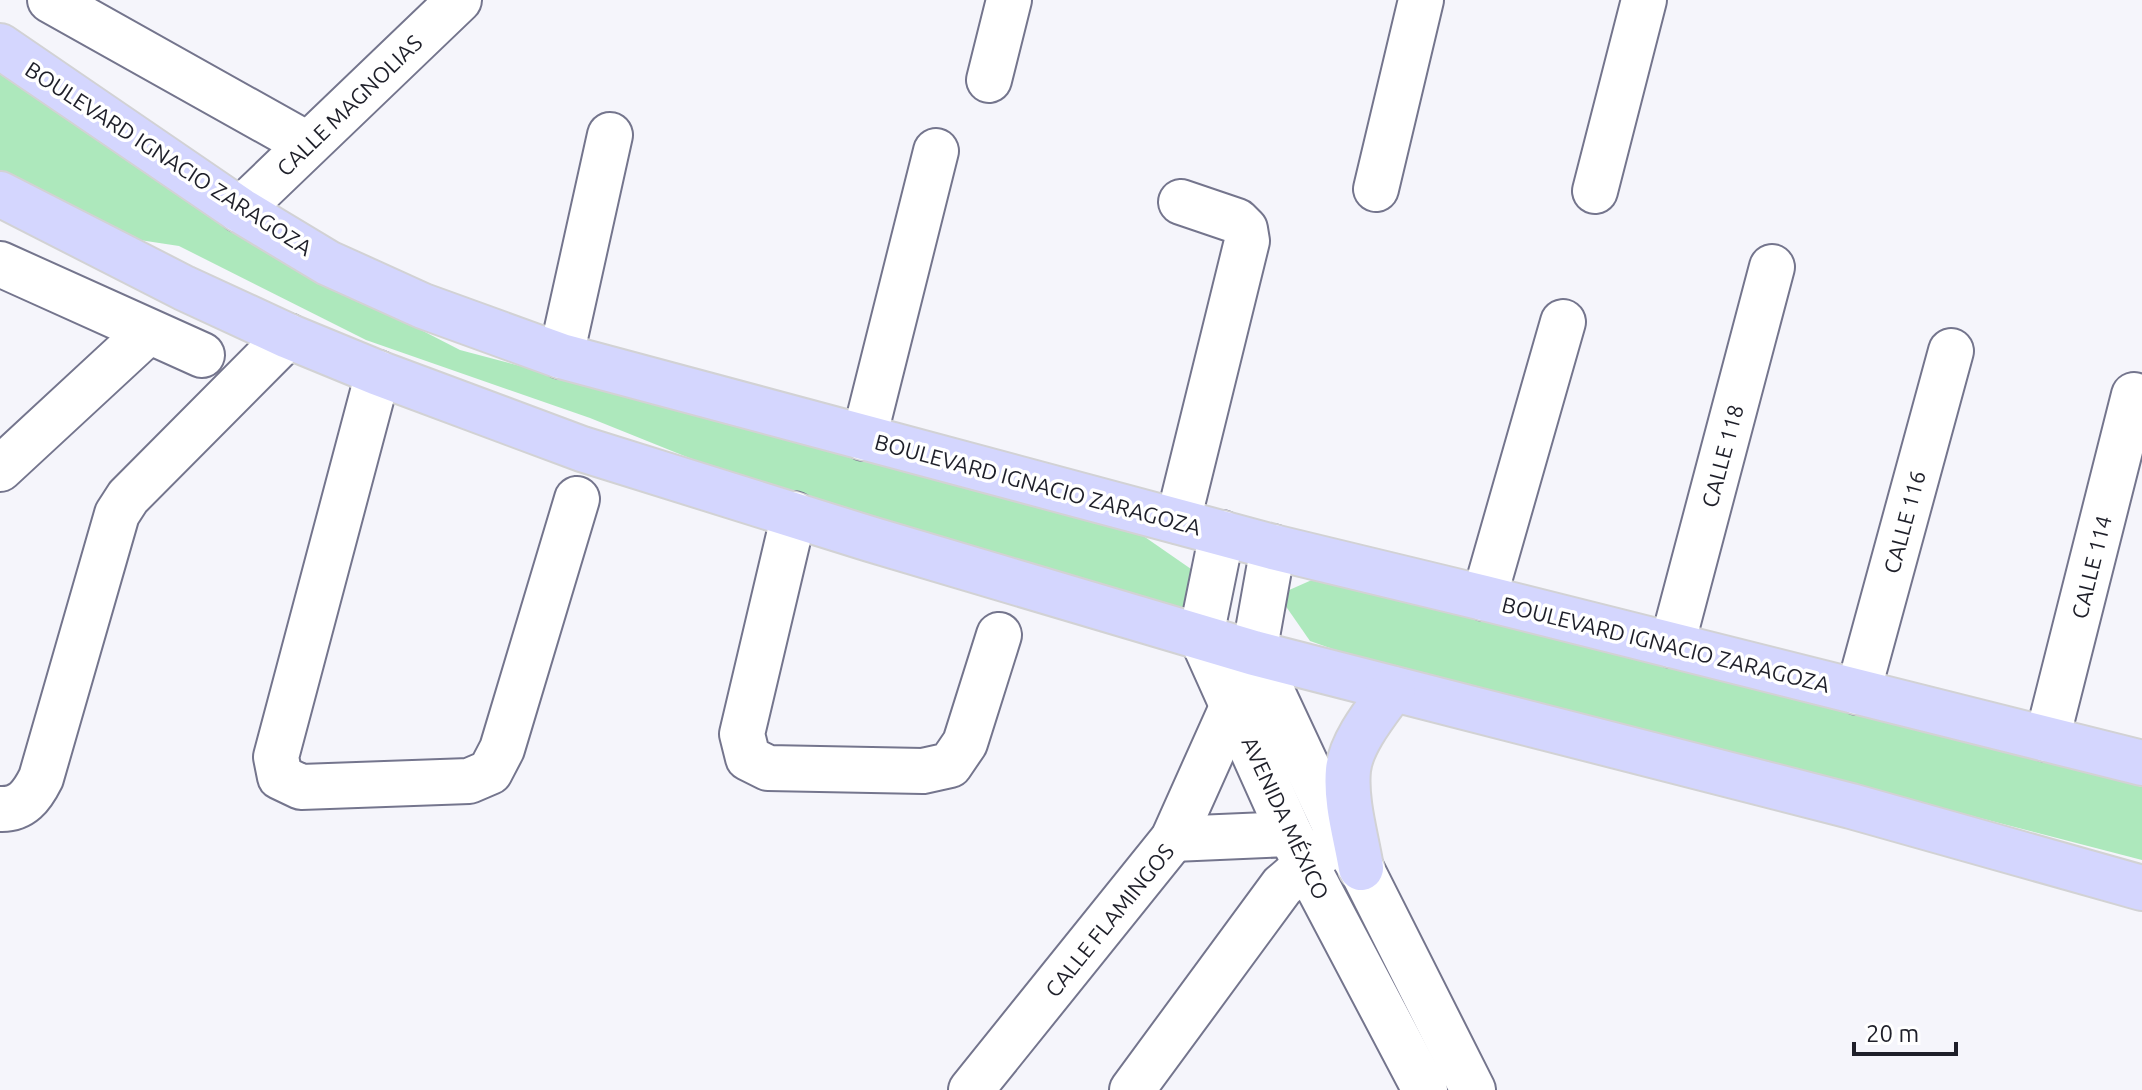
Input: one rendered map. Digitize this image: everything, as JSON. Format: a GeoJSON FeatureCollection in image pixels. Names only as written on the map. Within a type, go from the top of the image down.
{"type":"FeatureCollection","features":[{"type":"Feature","properties":{"kind":"main road","name":"BOULEVARD IGNACIO ZARAGOZA"},"geometry":{"type":"LineString","coordinates":[[0,46],[240,210],[328,263],[423,306],[561,356],[1273,547],[2142,763]]}},
{"type":"Feature","properties":{"kind":"main road"},"geometry":{"type":"LineString","coordinates":[[0,194],[184,288],[288,336],[582,449],[1254,653],[1851,806],[2142,888]]}},
{"type":"Feature","properties":{"kind":"main road"},"geometry":{"type":"LineString","coordinates":[[1351,852],[1348,767],[1365,728],[1393,689]]}},
{"type":"Feature","properties":{"kind":"street"},"geometry":{"type":"LineString","coordinates":[[50,0],[307,144]]}},
{"type":"Feature","properties":{"kind":"street","name":"CALLE MAGNOLIAS"},"geometry":{"type":"LineString","coordinates":[[240,210],[459,0]]}},
{"type":"Feature","properties":{"kind":"street"},"geometry":{"type":"LineString","coordinates":[[989,80],[1009,0]]}},
{"type":"Feature","properties":{"kind":"street"},"geometry":{"type":"LineString","coordinates":[[1376,189],[1421,0]]}},
{"type":"Feature","properties":{"kind":"street"},"geometry":{"type":"LineString","coordinates":[[1595,191],[1644,0]]}},
{"type":"Feature","properties":{"kind":"street"},"geometry":{"type":"LineString","coordinates":[[561,356],[610,135]]}},
{"type":"Feature","properties":{"kind":"street"},"geometry":{"type":"LineString","coordinates":[[864,438],[936,151]]}},
{"type":"Feature","properties":{"kind":"street"},"geometry":{"type":"LineString","coordinates":[[1178,521],[1247,241],[1245,229],[1237,221],[1181,202]]}},
{"type":"Feature","properties":{"kind":"street"},"geometry":{"type":"LineString","coordinates":[[0,264],[202,355]]}},
{"type":"Feature","properties":{"kind":"street","name":"CALLE 118"},"geometry":{"type":"LineString","coordinates":[[1672,645],[1772,267]]}},
{"type":"Feature","properties":{"kind":"street"},"geometry":{"type":"LineString","coordinates":[[1484,598],[1563,322]]}},
{"type":"Feature","properties":{"kind":"street"},"geometry":{"type":"LineString","coordinates":[[0,469],[148,332]]}},
{"type":"Feature","properties":{"kind":"street"},"geometry":{"type":"LineString","coordinates":[[0,809],[10,809],[30,799],[41,778],[117,514],[128,497],[288,336]]}},
{"type":"Feature","properties":{"kind":"street","name":"CALLE 116"},"geometry":{"type":"LineString","coordinates":[[1858,692],[1951,351]]}},
{"type":"Feature","properties":{"kind":"street"},"geometry":{"type":"LineString","coordinates":[[378,373],[276,757],[280,777],[301,787],[469,781],[490,772],[502,749],[577,499]]}},
{"type":"Feature","properties":{"kind":"street","name":"CALLE 114"},"geometry":{"type":"LineString","coordinates":[[2047,739],[2134,395]]}},
{"type":"Feature","properties":{"kind":"street"},"geometry":{"type":"LineString","coordinates":[[794,514],[742,734],[748,758],[768,768],[923,771],[950,765],[965,743],[999,635]]}},
{"type":"Feature","properties":{"kind":"street"},"geometry":{"type":"LineString","coordinates":[[1201,636],[1222,533]]}},
{"type":"Feature","properties":{"kind":"street"},"geometry":{"type":"LineString","coordinates":[[1254,653],[1273,547]]}},
{"type":"Feature","properties":{"kind":"street","name":"AVENIDA MÉXICO"},"geometry":{"type":"LineString","coordinates":[[1201,636],[1298,849],[1425,1090]]}},
{"type":"Feature","properties":{"kind":"street","name":"AVENIDA MÉXICO"},"geometry":{"type":"LineString","coordinates":[[1254,653],[1351,852],[1473,1090]]}},
{"type":"Feature","properties":{"kind":"street"},"geometry":{"type":"LineString","coordinates":[[1173,839],[1233,705]]}},
{"type":"Feature","properties":{"kind":"street","name":"CALLE FLAMINGOS"},"geometry":{"type":"LineString","coordinates":[[971,1090],[1173,839],[1298,849]]}},
{"type":"Feature","properties":{"kind":"street"},"geometry":{"type":"LineString","coordinates":[[1132,1090],[1282,886],[1298,849],[1351,852]]}},
{"type":"Feature","properties":{"kind":"green space"},"geometry":{"type":"Polygon","coordinates":[[[0,72],[355,296],[460,350],[1129,526],[1204,578],[1196,616],[819,510],[590,418],[366,340],[179,246],[87,232],[0,187],[0,72]]]}},
{"type":"Feature","properties":{"kind":"green space"},"geometry":{"type":"Polygon","coordinates":[[[1323,575],[1387,588],[2142,787],[2142,860],[1347,654],[1310,641],[1278,595],[1323,575]]]}}]}
